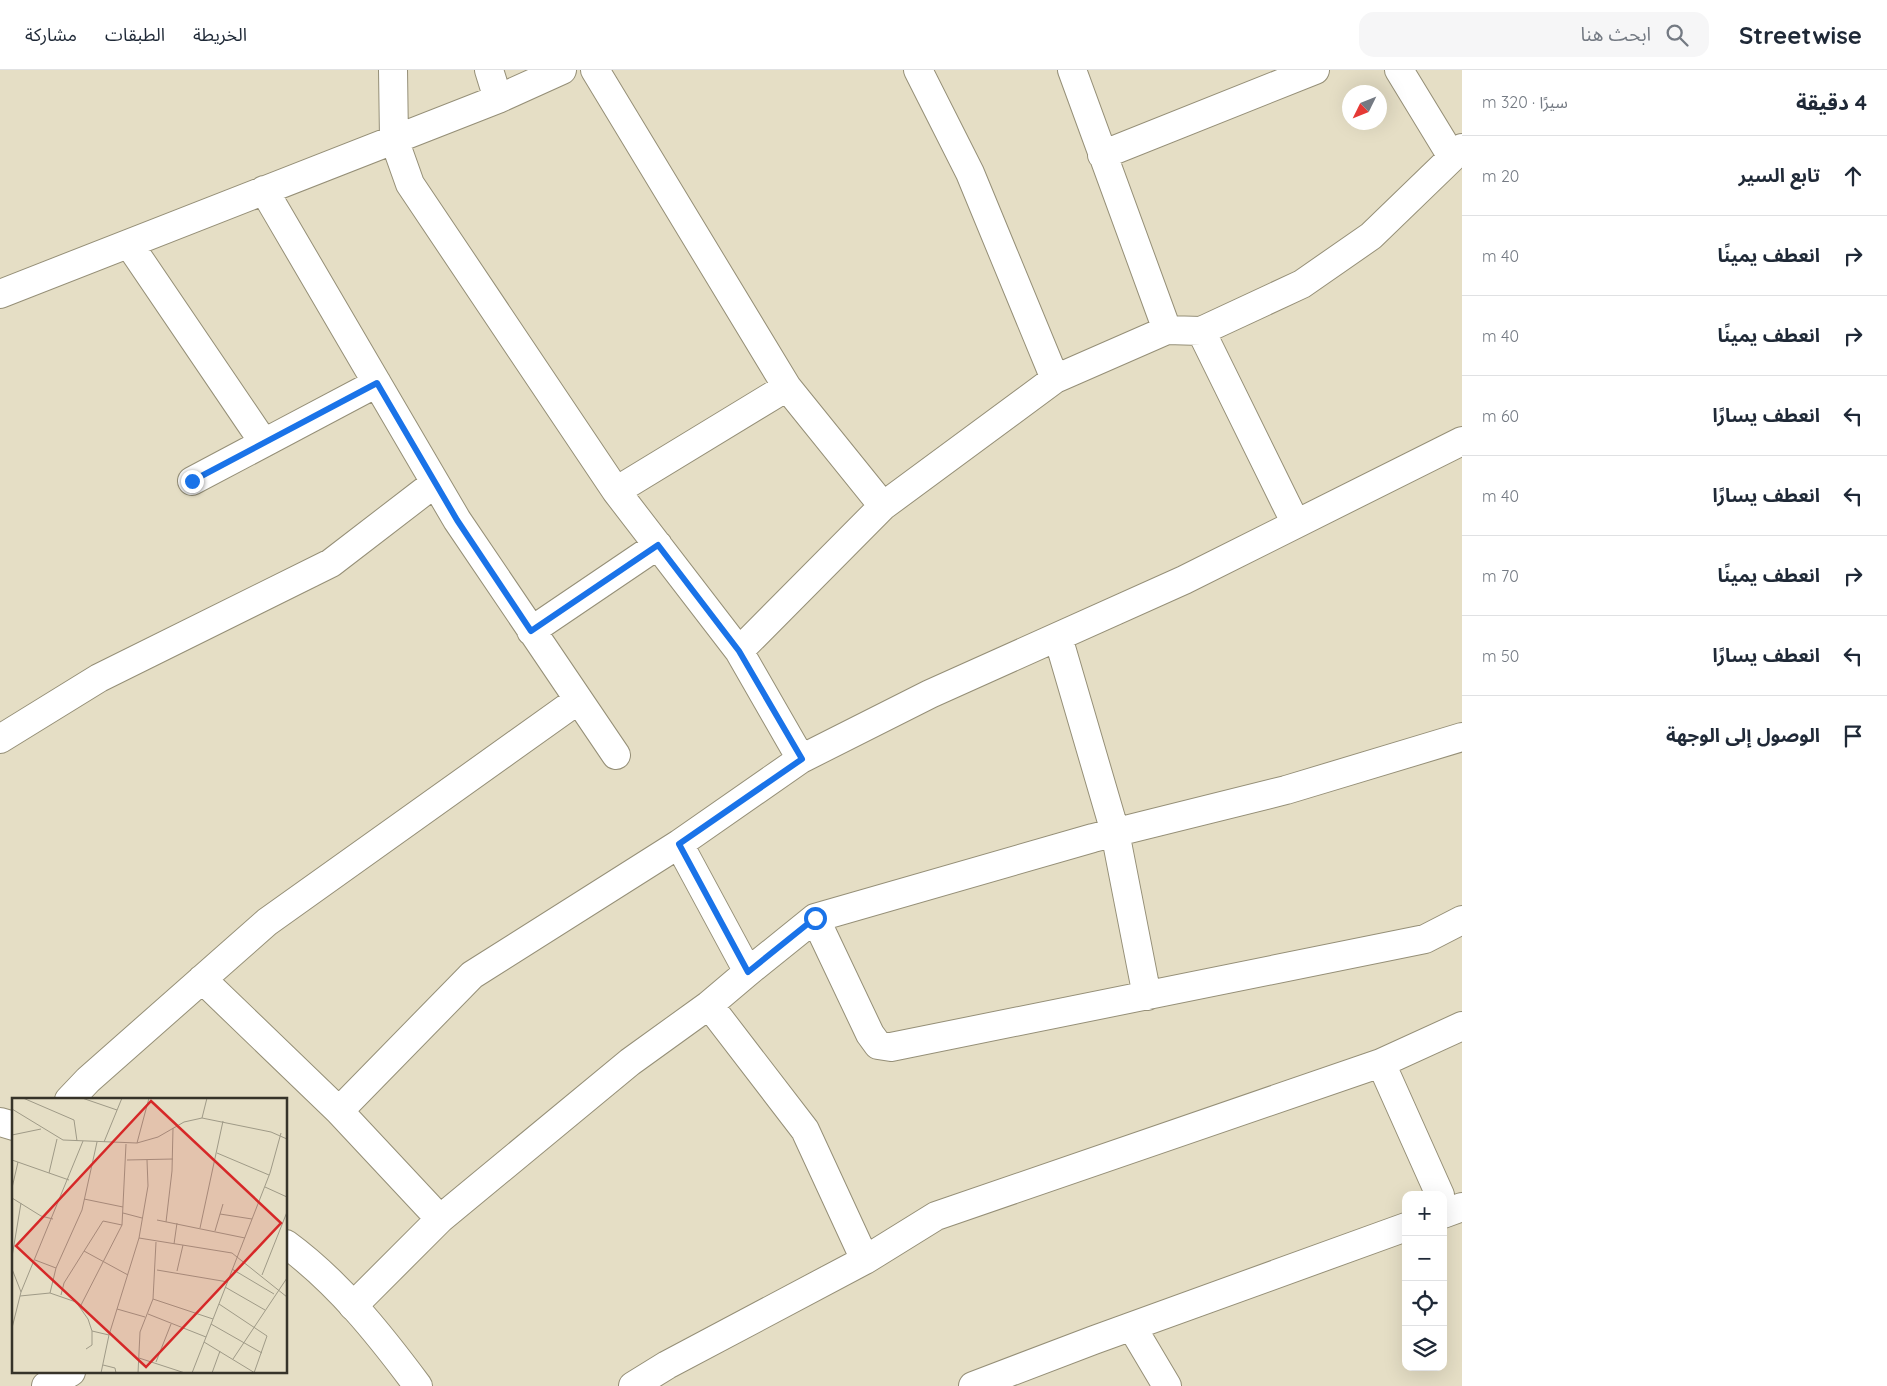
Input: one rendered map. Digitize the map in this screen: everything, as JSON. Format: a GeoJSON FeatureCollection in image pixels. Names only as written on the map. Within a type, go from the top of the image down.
{"type":"FeatureCollection","features":[{"type":"Feature","properties":{"kind":"street"},"geometry":{"type":"LineString","coordinates":[[393,70],[394,139],[410,184],[616,491],[739,651],[802,759]]}},
{"type":"Feature","properties":{"kind":"street"},"geometry":{"type":"LineString","coordinates":[[489,70],[498,99]]}},
{"type":"Feature","properties":{"kind":"street"},"geometry":{"type":"LineString","coordinates":[[0,294],[498,99],[562,70]]}},
{"type":"Feature","properties":{"kind":"street"},"geometry":{"type":"LineString","coordinates":[[595,70],[787,386],[883,506]]}},
{"type":"Feature","properties":{"kind":"street"},"geometry":{"type":"LineString","coordinates":[[918,70],[970,173],[1055,379]]}},
{"type":"Feature","properties":{"kind":"street"},"geometry":{"type":"LineString","coordinates":[[1072,70],[1167,330]]}},
{"type":"Feature","properties":{"kind":"street"},"geometry":{"type":"LineString","coordinates":[[1102,155],[1315,70]]}},
{"type":"Feature","properties":{"kind":"street"},"geometry":{"type":"LineString","coordinates":[[739,651],[883,506],[1055,379],[1167,330],[1201,331],[1302,284],[1371,236],[1457,152],[1399,70]]}},
{"type":"Feature","properties":{"kind":"street"},"geometry":{"type":"LineString","coordinates":[[264,190],[457,520],[616,755]]}},
{"type":"Feature","properties":{"kind":"street"},"geometry":{"type":"LineString","coordinates":[[129,244],[264,443]]}},
{"type":"Feature","properties":{"kind":"street"},"geometry":{"type":"LineString","coordinates":[[1201,331],[1296,524]]}},
{"type":"Feature","properties":{"kind":"street"},"geometry":{"type":"LineString","coordinates":[[192,481],[377,383]]}},
{"type":"Feature","properties":{"kind":"street"},"geometry":{"type":"LineString","coordinates":[[616,491],[787,386]]}},
{"type":"Feature","properties":{"kind":"street"},"geometry":{"type":"LineString","coordinates":[[339,1111],[472,975],[679,844],[802,759],[930,694],[1184,580],[1462,441]]}},
{"type":"Feature","properties":{"kind":"street"},"geometry":{"type":"LineString","coordinates":[[0,739],[99,678],[331,563],[435,483]]}},
{"type":"Feature","properties":{"kind":"street"},"geometry":{"type":"LineString","coordinates":[[531,631],[658,545]]}},
{"type":"Feature","properties":{"kind":"street"},"geometry":{"type":"LineString","coordinates":[[1058,637],[1115,832],[1147,996]]}},
{"type":"Feature","properties":{"kind":"street"},"geometry":{"type":"LineString","coordinates":[[71,1098],[88,1080],[266,922],[578,700]]}},
{"type":"Feature","properties":{"kind":"street"},"geometry":{"type":"LineString","coordinates":[[353,1306],[440,1219],[630,1062],[709,1005],[815,918],[1115,832],[1286,790],[1462,737]]}},
{"type":"Feature","properties":{"kind":"street"},"geometry":{"type":"LineString","coordinates":[[679,844],[748,972]]}},
{"type":"Feature","properties":{"kind":"street"},"geometry":{"type":"LineString","coordinates":[[815,918],[870,1034],[878,1045],[891,1047],[1425,939],[1462,920]]}},
{"type":"Feature","properties":{"kind":"street"},"geometry":{"type":"LineString","coordinates":[[202,979],[339,1111],[440,1219]]}},
{"type":"Feature","properties":{"kind":"street"},"geometry":{"type":"LineString","coordinates":[[709,1005],[805,1130],[865,1260]]}},
{"type":"Feature","properties":{"kind":"street"},"geometry":{"type":"LineString","coordinates":[[633,1386],[667,1365],[865,1260],[936,1216],[1381,1063],[1462,1026]]}},
{"type":"Feature","properties":{"kind":"street"},"geometry":{"type":"LineString","coordinates":[[1381,1063],[1440,1191]]}},
{"type":"Feature","properties":{"kind":"street"},"geometry":{"type":"LineString","coordinates":[[973,1386],[1402,1228]]}},
{"type":"Feature","properties":{"kind":"street"},"geometry":{"type":"LineString","coordinates":[[289,1250],[353,1306],[390,1349],[418,1386]]}},
{"type":"Feature","properties":{"kind":"street"},"geometry":{"type":"LineString","coordinates":[[1132,1327],[1167,1386]]}},
{"type":"Feature","properties":{"kind":"street"},"geometry":{"type":"LineString","coordinates":[[46,1386],[67,1374]]}},
{"type":"Feature","properties":{"kind":"route"},"geometry":{"type":"LineString","coordinates":[[192,481],[377,383],[457,520],[531,631],[658,545],[739,651],[802,759],[679,844],[748,972],[815,918]]}}]}
